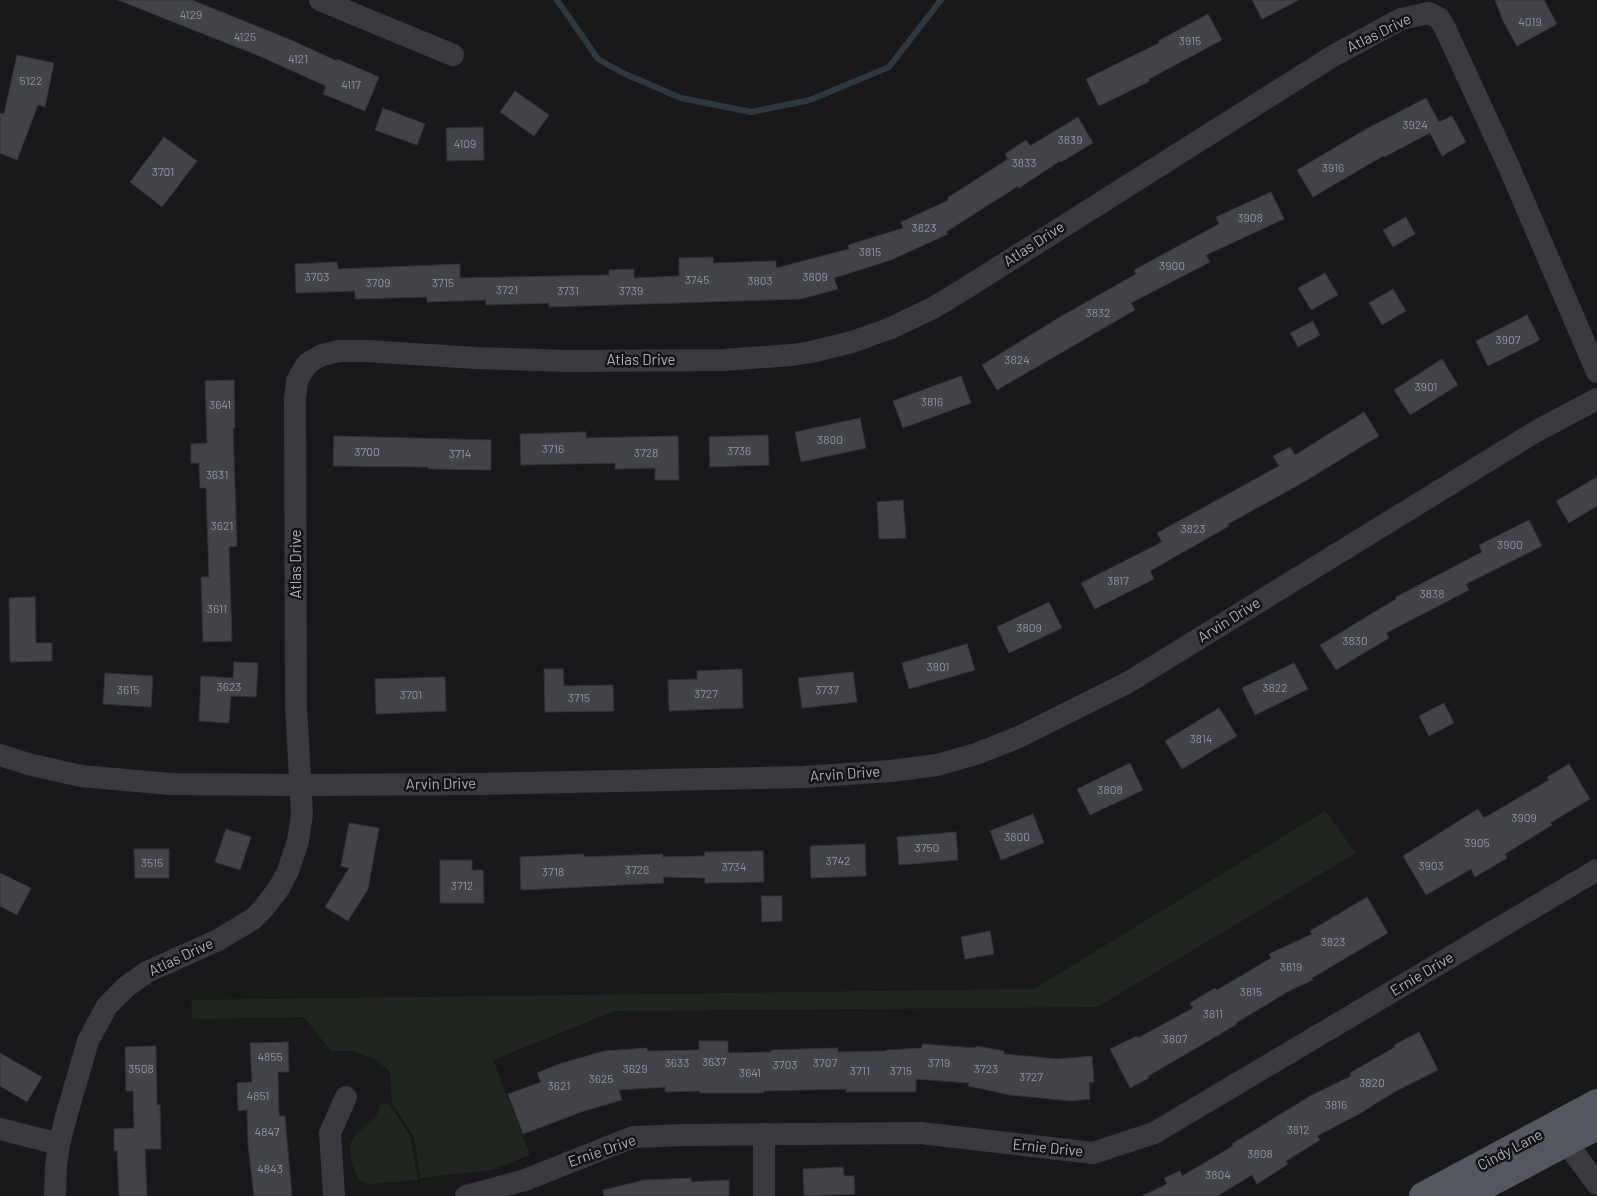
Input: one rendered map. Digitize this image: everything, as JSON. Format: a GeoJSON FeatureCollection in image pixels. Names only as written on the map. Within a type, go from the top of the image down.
{"type":"FeatureCollection","features":[{"type":"Feature","properties":{"kind":"main road","name":"Cindy Lane"},"geometry":{"type":"LineString","coordinates":[[1423,1196],[1597,1103]]}},
{"type":"Feature","properties":{"kind":"main road","name":"Cindy Lane"},"geometry":{"type":"LineString","coordinates":[[1465,1196],[1597,1126]]}},
{"type":"Feature","properties":{"kind":"street"},"geometry":{"type":"LineString","coordinates":[[320,0],[453,55]]}},
{"type":"Feature","properties":{"kind":"street","name":"Atlas Drive"},"geometry":{"type":"LineString","coordinates":[[55,1196],[59,1144],[88,1041],[107,1006],[126,987],[146,972],[218,940],[242,927],[263,909],[279,888],[288,872],[298,842],[302,814],[296,706],[295,399],[297,381],[303,370],[308,363],[322,355],[340,351],[367,351],[476,358],[569,361],[723,360],[811,352],[852,342],[891,328],[932,308],[1334,56],[1401,19],[1428,13],[1439,18],[1444,26],[1508,167],[1597,372]]}},
{"type":"Feature","properties":{"kind":"street","name":"Arvin Drive"},"geometry":{"type":"LineString","coordinates":[[0,755],[28,764],[81,776],[170,784],[488,784],[804,777],[891,772],[937,765],[976,754],[1019,737],[1127,683],[1535,432],[1597,399]]}},
{"type":"Feature","properties":{"kind":"street","name":"Ernie Drive"},"geometry":{"type":"LineString","coordinates":[[466,1196],[525,1180],[633,1137],[922,1133],[1093,1153],[1154,1132],[1597,870]]}},
{"type":"Feature","properties":{"kind":"street"},"geometry":{"type":"LineString","coordinates":[[334,1196],[330,1133],[346,1097]]}},
{"type":"Feature","properties":{"kind":"street"},"geometry":{"type":"LineString","coordinates":[[0,1129],[59,1144]]}},
{"type":"Feature","properties":{"kind":"street"},"geometry":{"type":"LineString","coordinates":[[764,1134],[764,1196]]}},
{"type":"Feature","properties":{"kind":"street"},"geometry":{"type":"LineString","coordinates":[[1566,1142],[1597,1184]]}},
{"type":"Feature","properties":{"kind":"shaded area"},"geometry":{"type":"Polygon","coordinates":[[[1325,811],[1356,853],[1097,1007],[614,1011],[493,1060],[530,1155],[491,1170],[420,1178],[415,1139],[392,1103],[390,1072],[375,1059],[352,1051],[331,1051],[304,1017],[193,1019],[191,1000],[1034,989],[1325,811]]]}},
{"type":"Feature","properties":{"kind":"shaded area"},"geometry":{"type":"Polygon","coordinates":[[[389,1103],[410,1136],[418,1180],[365,1183],[359,1180],[355,1172],[351,1159],[350,1144],[357,1133],[376,1117],[380,1104],[389,1103]]]}},
{"type":"Feature","properties":{"kind":"building"},"geometry":{"type":"Polygon","coordinates":[[[118,0],[192,0],[379,77],[365,111],[323,94],[326,86],[259,56],[118,0]]]}},
{"type":"Feature","properties":{"kind":"building"},"geometry":{"type":"Polygon","coordinates":[[[1252,0],[1299,0],[1262,19],[1252,0]]]}},
{"type":"Feature","properties":{"kind":"building"},"geometry":{"type":"Polygon","coordinates":[[[1495,0],[1544,0],[1557,24],[1517,46],[1503,21],[1495,0]]]}},
{"type":"Feature","properties":{"kind":"building"},"geometry":{"type":"Polygon","coordinates":[[[1208,14],[1222,40],[1149,79],[1150,81],[1099,106],[1086,79],[1159,43],[1158,41],[1208,14]]]}},
{"type":"Feature","properties":{"kind":"building"},"geometry":{"type":"Polygon","coordinates":[[[17,55],[54,63],[45,107],[38,105],[17,160],[0,153],[0,113],[4,114],[17,55]]]}},
{"type":"Feature","properties":{"kind":"building"},"geometry":{"type":"Polygon","coordinates":[[[515,91],[549,115],[534,136],[500,112],[515,91]]]}},
{"type":"Feature","properties":{"kind":"building"},"geometry":{"type":"Polygon","coordinates":[[[1426,98],[1439,122],[1452,116],[1466,142],[1442,156],[1430,133],[1383,156],[1313,197],[1297,170],[1368,128],[1426,98]]]}},
{"type":"Feature","properties":{"kind":"building"},"geometry":{"type":"Polygon","coordinates":[[[383,108],[425,124],[417,145],[375,130],[383,108]]]}},
{"type":"Feature","properties":{"kind":"building"},"geometry":{"type":"Polygon","coordinates":[[[1078,117],[1093,143],[1060,161],[1019,188],[1018,186],[946,232],[948,234],[891,260],[834,278],[838,289],[801,299],[549,307],[549,303],[486,305],[486,300],[427,302],[427,297],[355,299],[355,291],[296,293],[295,264],[337,262],[338,269],[460,264],[460,278],[609,275],[609,270],[634,269],[634,278],[679,276],[679,258],[713,257],[713,263],[776,261],[776,268],[849,249],[848,245],[903,228],[901,222],[949,200],[947,198],[1008,159],[1005,154],[1026,140],[1030,146],[1078,117]]]}},
{"type":"Feature","properties":{"kind":"building"},"geometry":{"type":"Polygon","coordinates":[[[483,127],[484,160],[447,161],[446,128],[483,127]]]}},
{"type":"Feature","properties":{"kind":"building"},"geometry":{"type":"Polygon","coordinates":[[[164,137],[197,161],[162,207],[130,182],[164,137]]]}},
{"type":"Feature","properties":{"kind":"building"},"geometry":{"type":"Polygon","coordinates":[[[1271,192],[1284,219],[1206,255],[1210,262],[1131,303],[1135,310],[997,390],[982,365],[1060,317],[1136,274],[1134,270],[1219,224],[1216,217],[1271,192]]]}},
{"type":"Feature","properties":{"kind":"building"},"geometry":{"type":"Polygon","coordinates":[[[1406,217],[1415,234],[1393,247],[1383,230],[1406,217]]]}},
{"type":"Feature","properties":{"kind":"building"},"geometry":{"type":"Polygon","coordinates":[[[1325,273],[1338,295],[1311,310],[1298,288],[1325,273]]]}},
{"type":"Feature","properties":{"kind":"building"},"geometry":{"type":"Polygon","coordinates":[[[1393,289],[1406,311],[1382,325],[1369,303],[1393,289]]]}},
{"type":"Feature","properties":{"kind":"building"},"geometry":{"type":"Polygon","coordinates":[[[1527,315],[1540,340],[1488,366],[1476,341],[1527,315]]]}},
{"type":"Feature","properties":{"kind":"building"},"geometry":{"type":"Polygon","coordinates":[[[1313,321],[1320,335],[1298,347],[1290,333],[1313,321]]]}},
{"type":"Feature","properties":{"kind":"building"},"geometry":{"type":"Polygon","coordinates":[[[1442,359],[1458,385],[1410,415],[1394,390],[1442,359]]]}},
{"type":"Feature","properties":{"kind":"building"},"geometry":{"type":"Polygon","coordinates":[[[961,376],[971,403],[903,428],[893,401],[961,376]]]}},
{"type":"Feature","properties":{"kind":"building"},"geometry":{"type":"Polygon","coordinates":[[[234,380],[235,428],[233,429],[237,546],[229,547],[232,641],[203,642],[201,577],[209,577],[206,488],[200,488],[199,463],[191,463],[191,444],[207,443],[205,381],[234,380]]]}},
{"type":"Feature","properties":{"kind":"building"},"geometry":{"type":"Polygon","coordinates":[[[1364,412],[1379,436],[1150,571],[1154,579],[1095,609],[1081,583],[1162,542],[1157,533],[1279,466],[1273,456],[1290,447],[1295,455],[1364,412]]]}},
{"type":"Feature","properties":{"kind":"building"},"geometry":{"type":"Polygon","coordinates":[[[860,418],[866,448],[801,462],[795,432],[860,418]]]}},
{"type":"Feature","properties":{"kind":"building"},"geometry":{"type":"Polygon","coordinates":[[[586,432],[586,438],[678,436],[679,480],[655,480],[655,468],[615,469],[615,463],[521,465],[520,434],[586,432]]]}},
{"type":"Feature","properties":{"kind":"building"},"geometry":{"type":"Polygon","coordinates":[[[768,435],[769,465],[710,467],[709,437],[768,435]]]}},
{"type":"Feature","properties":{"kind":"building"},"geometry":{"type":"Polygon","coordinates":[[[334,436],[491,440],[491,470],[333,466],[334,436]]]}},
{"type":"Feature","properties":{"kind":"building"},"geometry":{"type":"Polygon","coordinates":[[[1597,477],[1597,506],[1569,523],[1556,501],[1597,477]]]}},
{"type":"Feature","properties":{"kind":"building"},"geometry":{"type":"Polygon","coordinates":[[[903,500],[906,538],[879,539],[877,502],[903,500]]]}},
{"type":"Feature","properties":{"kind":"building"},"geometry":{"type":"Polygon","coordinates":[[[1529,520],[1542,546],[1466,584],[1469,590],[1386,633],[1389,638],[1336,670],[1320,645],[1396,599],[1396,597],[1482,552],[1479,545],[1529,520]]]}},
{"type":"Feature","properties":{"kind":"building"},"geometry":{"type":"Polygon","coordinates":[[[35,597],[36,643],[52,643],[52,661],[10,662],[9,598],[35,597]]]}},
{"type":"Feature","properties":{"kind":"building"},"geometry":{"type":"Polygon","coordinates":[[[1049,602],[1062,628],[1009,653],[997,627],[1049,602]]]}},
{"type":"Feature","properties":{"kind":"building"},"geometry":{"type":"Polygon","coordinates":[[[967,644],[975,670],[909,689],[902,663],[967,644]]]}},
{"type":"Feature","properties":{"kind":"building"},"geometry":{"type":"Polygon","coordinates":[[[234,662],[258,663],[256,697],[231,696],[229,723],[199,721],[201,676],[233,678],[234,662]]]}},
{"type":"Feature","properties":{"kind":"building"},"geometry":{"type":"Polygon","coordinates":[[[1294,663],[1308,689],[1255,715],[1242,688],[1294,663]]]}},
{"type":"Feature","properties":{"kind":"building"},"geometry":{"type":"Polygon","coordinates":[[[544,669],[563,669],[564,686],[613,685],[614,711],[545,712],[544,669]]]}},
{"type":"Feature","properties":{"kind":"building"},"geometry":{"type":"Polygon","coordinates":[[[742,669],[743,708],[669,711],[668,680],[697,679],[697,671],[742,669]]]}},
{"type":"Feature","properties":{"kind":"building"},"geometry":{"type":"Polygon","coordinates":[[[853,672],[857,702],[802,708],[798,678],[853,672]]]}},
{"type":"Feature","properties":{"kind":"building"},"geometry":{"type":"Polygon","coordinates":[[[105,673],[153,676],[151,707],[103,704],[105,673]]]}},
{"type":"Feature","properties":{"kind":"building"},"geometry":{"type":"Polygon","coordinates":[[[445,677],[446,711],[376,714],[375,679],[445,677]]]}},
{"type":"Feature","properties":{"kind":"building"},"geometry":{"type":"Polygon","coordinates":[[[1444,703],[1454,723],[1429,736],[1419,716],[1444,703]]]}},
{"type":"Feature","properties":{"kind":"building"},"geometry":{"type":"Polygon","coordinates":[[[1219,708],[1237,736],[1182,769],[1165,741],[1219,708]]]}},
{"type":"Feature","properties":{"kind":"building"},"geometry":{"type":"Polygon","coordinates":[[[1130,763],[1143,790],[1090,815],[1077,789],[1130,763]]]}},
{"type":"Feature","properties":{"kind":"building"},"geometry":{"type":"Polygon","coordinates":[[[1569,764],[1590,799],[1550,823],[1552,825],[1505,854],[1507,858],[1475,877],[1471,869],[1426,895],[1403,856],[1478,809],[1484,818],[1549,780],[1547,777],[1569,764]]]}},
{"type":"Feature","properties":{"kind":"building"},"geometry":{"type":"Polygon","coordinates":[[[1033,814],[1044,843],[1001,860],[990,831],[1033,814]]]}},
{"type":"Feature","properties":{"kind":"building"},"geometry":{"type":"Polygon","coordinates":[[[349,823],[379,828],[368,889],[348,921],[325,907],[349,868],[341,866],[349,823]]]}},
{"type":"Feature","properties":{"kind":"building"},"geometry":{"type":"Polygon","coordinates":[[[226,829],[251,837],[240,870],[215,862],[226,829]]]}},
{"type":"Feature","properties":{"kind":"building"},"geometry":{"type":"Polygon","coordinates":[[[956,832],[958,860],[899,865],[897,837],[956,832]]]}},
{"type":"Feature","properties":{"kind":"building"},"geometry":{"type":"Polygon","coordinates":[[[865,844],[866,876],[811,878],[810,846],[865,844]]]}},
{"type":"Feature","properties":{"kind":"building"},"geometry":{"type":"Polygon","coordinates":[[[134,849],[169,849],[169,878],[135,878],[134,849]]]}},
{"type":"Feature","properties":{"kind":"building"},"geometry":{"type":"Polygon","coordinates":[[[763,851],[764,882],[705,883],[705,878],[663,877],[664,883],[521,890],[520,857],[584,854],[584,857],[663,854],[663,857],[705,856],[704,852],[763,851]]]}},
{"type":"Feature","properties":{"kind":"building"},"geometry":{"type":"Polygon","coordinates":[[[440,860],[472,860],[472,870],[483,870],[484,903],[440,903],[440,860]]]}},
{"type":"Feature","properties":{"kind":"building"},"geometry":{"type":"Polygon","coordinates":[[[0,873],[31,888],[17,915],[0,906],[0,873]]]}},
{"type":"Feature","properties":{"kind":"building"},"geometry":{"type":"Polygon","coordinates":[[[761,896],[782,896],[782,921],[762,922],[761,896]]]}},
{"type":"Feature","properties":{"kind":"building"},"geometry":{"type":"Polygon","coordinates":[[[1367,897],[1388,933],[1312,978],[1313,980],[1289,991],[1130,1088],[1110,1049],[1137,1036],[1138,1038],[1193,1008],[1190,1003],[1215,988],[1217,990],[1271,958],[1269,954],[1312,934],[1310,931],[1367,897]]]}},
{"type":"Feature","properties":{"kind":"building"},"geometry":{"type":"Polygon","coordinates":[[[990,931],[994,954],[965,959],[961,937],[990,931]]]}},
{"type":"Feature","properties":{"kind":"building"},"geometry":{"type":"Polygon","coordinates":[[[1419,1032],[1438,1070],[1394,1092],[1361,1113],[1317,1136],[1320,1140],[1286,1161],[1288,1164],[1257,1184],[1252,1175],[1217,1196],[1142,1196],[1167,1184],[1164,1178],[1180,1171],[1182,1176],[1233,1146],[1232,1144],[1310,1096],[1351,1076],[1350,1073],[1395,1047],[1394,1045],[1419,1032]]]}},
{"type":"Feature","properties":{"kind":"building"},"geometry":{"type":"Polygon","coordinates":[[[699,1041],[728,1041],[728,1053],[838,1048],[838,1052],[886,1051],[922,1048],[922,1044],[976,1048],[976,1046],[1004,1051],[1004,1054],[1057,1059],[1092,1056],[1094,1082],[1089,1082],[1090,1099],[1071,1101],[1010,1095],[968,1086],[969,1083],[916,1079],[916,1092],[846,1092],[846,1089],[764,1091],[764,1093],[700,1093],[699,1091],[665,1092],[665,1087],[619,1090],[622,1100],[584,1111],[523,1134],[508,1094],[541,1082],[537,1073],[559,1064],[604,1051],[647,1048],[647,1051],[699,1050],[699,1041]]]}},
{"type":"Feature","properties":{"kind":"building"},"geometry":{"type":"Polygon","coordinates":[[[288,1042],[289,1072],[278,1072],[279,1116],[285,1116],[292,1196],[254,1196],[248,1145],[247,1110],[238,1111],[237,1083],[252,1082],[250,1043],[288,1042]]]}},
{"type":"Feature","properties":{"kind":"building"},"geometry":{"type":"Polygon","coordinates":[[[156,1046],[157,1105],[160,1105],[161,1149],[145,1149],[147,1196],[119,1196],[117,1150],[114,1151],[114,1129],[134,1128],[133,1091],[126,1091],[125,1047],[156,1046]]]}},
{"type":"Feature","properties":{"kind":"building"},"geometry":{"type":"Polygon","coordinates":[[[0,1053],[42,1077],[27,1102],[0,1086],[0,1053]]]}},
{"type":"Feature","properties":{"kind":"building"},"geometry":{"type":"Polygon","coordinates":[[[843,1167],[844,1176],[854,1176],[855,1194],[804,1196],[803,1169],[843,1167]]]}},
{"type":"Feature","properties":{"kind":"building"},"geometry":{"type":"Polygon","coordinates":[[[691,1178],[691,1182],[729,1180],[729,1196],[604,1196],[603,1190],[644,1180],[691,1178]]]}},
{"type":"Feature","properties":{"kind":"waterway"},"geometry":{"type":"LineString","coordinates":[[557,0],[598,59],[623,73],[681,98],[751,112],[810,100],[889,67],[941,0]]}}]}
